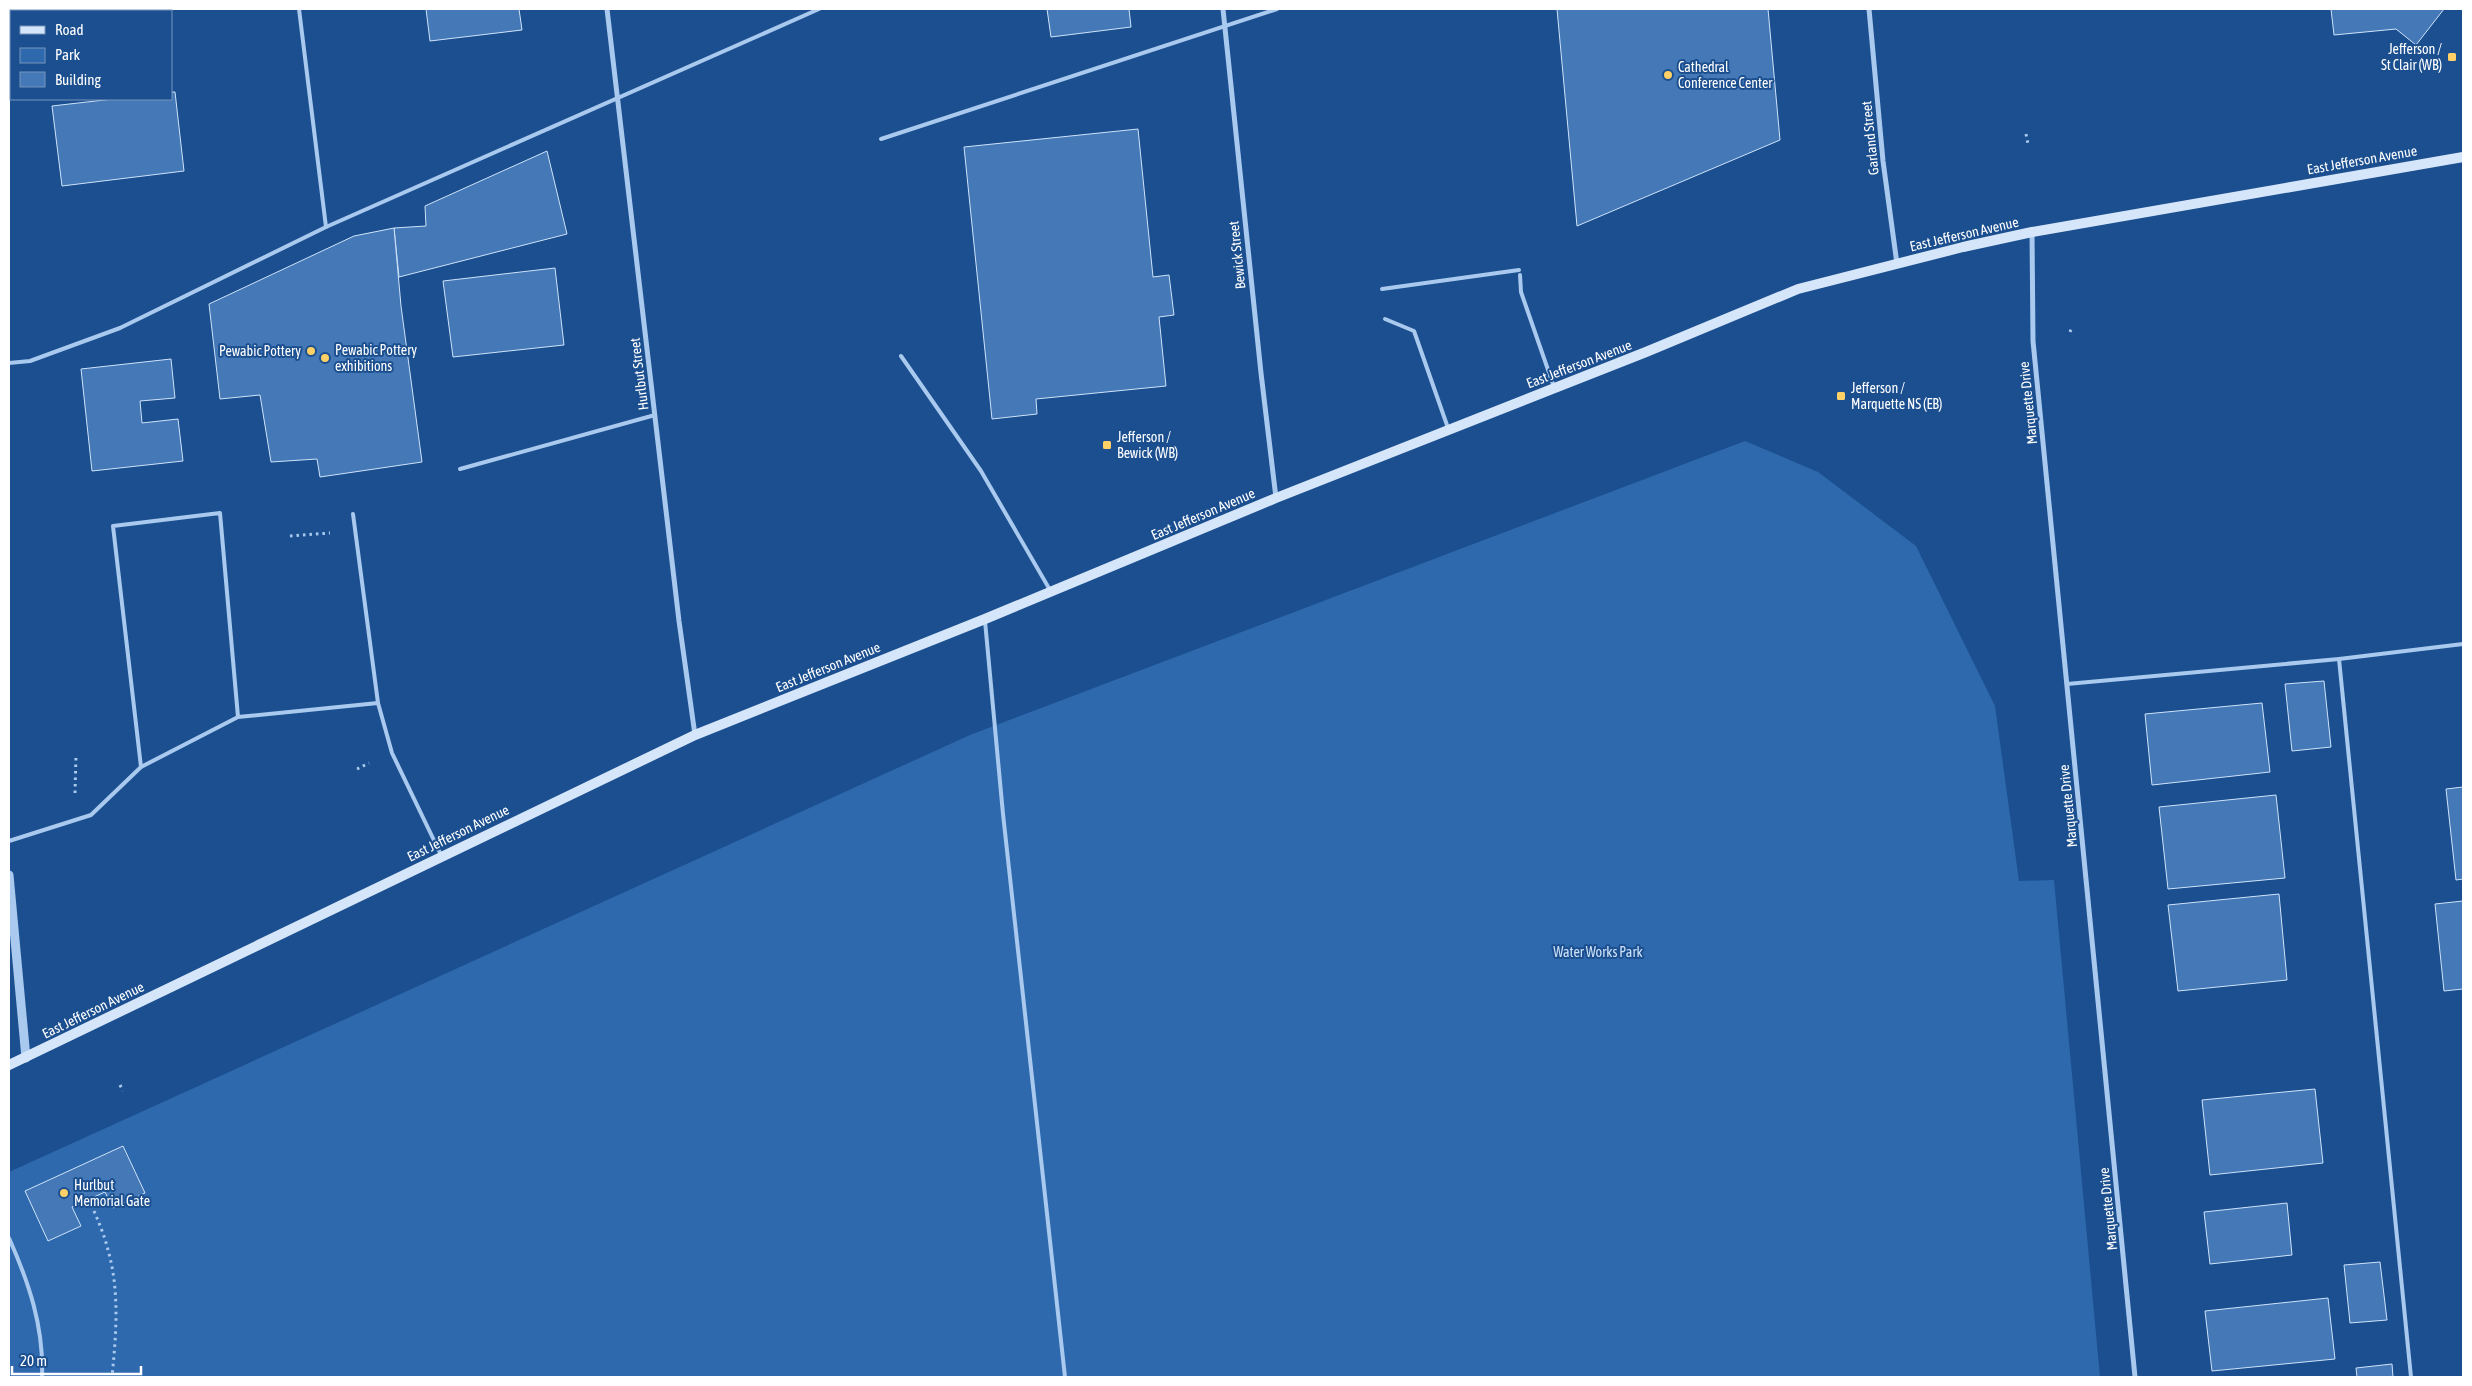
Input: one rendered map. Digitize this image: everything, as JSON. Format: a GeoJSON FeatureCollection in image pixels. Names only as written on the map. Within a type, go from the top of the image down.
{"type":"FeatureCollection","features":[{"type":"Feature","properties":{"kind":"main road","name":"East Jefferson Avenue"},"geometry":{"type":"LineString","coordinates":[[9,1064],[26,1058],[696,735],[985,619],[1276,498],[1798,289],[2032,232],[2222,200],[2411,164],[2463,157]]}},
{"type":"Feature","properties":{"kind":"street","name":"Hurlbut Street"},"geometry":{"type":"LineString","coordinates":[[607,9],[655,415],[696,735]]}},
{"type":"Feature","properties":{"kind":"street","name":"Bewick Street"},"geometry":{"type":"LineString","coordinates":[[1222,9],[1276,498]]}},
{"type":"Feature","properties":{"kind":"street","name":"Garland Street"},"geometry":{"type":"LineString","coordinates":[[1869,9],[1883,161],[1897,264]]}},
{"type":"Feature","properties":{"kind":"street","name":"Marquette Drive"},"geometry":{"type":"LineString","coordinates":[[2032,232],[2033,341],[2136,1377]]}},
{"type":"Feature","properties":{"kind":"street"},"geometry":{"type":"LineString","coordinates":[[9,875],[26,1058]]}},
{"type":"Feature","properties":{"kind":"lane"},"geometry":{"type":"LineString","coordinates":[[299,9],[326,227]]}},
{"type":"Feature","properties":{"kind":"lane"},"geometry":{"type":"LineString","coordinates":[[9,364],[30,361],[120,328],[326,227],[818,9]]}},
{"type":"Feature","properties":{"kind":"lane"},"geometry":{"type":"LineString","coordinates":[[881,139],[1277,9]]}},
{"type":"Feature","properties":{"kind":"lane"},"geometry":{"type":"LineString","coordinates":[[1382,289],[1519,273],[1521,292],[1554,388]]}},
{"type":"Feature","properties":{"kind":"lane"},"geometry":{"type":"LineString","coordinates":[[1385,319],[1414,331],[1449,430]]}},
{"type":"Feature","properties":{"kind":"lane"},"geometry":{"type":"LineString","coordinates":[[901,356],[981,471],[1051,592]]}},
{"type":"Feature","properties":{"kind":"lane"},"geometry":{"type":"LineString","coordinates":[[460,469],[655,415]]}},
{"type":"Feature","properties":{"kind":"lane"},"geometry":{"type":"LineString","coordinates":[[141,768],[113,526],[220,513],[238,717]]}},
{"type":"Feature","properties":{"kind":"lane"},"geometry":{"type":"LineString","coordinates":[[353,514],[378,703],[392,753],[442,856]]}},
{"type":"Feature","properties":{"kind":"lane"},"geometry":{"type":"LineString","coordinates":[[985,619],[1002,805],[1065,1377]]}},
{"type":"Feature","properties":{"kind":"lane"},"geometry":{"type":"LineString","coordinates":[[2067,684],[2338,659],[2463,644]]}},
{"type":"Feature","properties":{"kind":"lane"},"geometry":{"type":"LineString","coordinates":[[2338,659],[2411,1377]]}},
{"type":"Feature","properties":{"kind":"lane"},"geometry":{"type":"LineString","coordinates":[[9,841],[90,815],[141,768],[238,717],[378,703]]}},
{"type":"Feature","properties":{"kind":"lane"},"geometry":{"type":"LineString","coordinates":[[9,1238],[30,1286],[41,1338],[42,1377]]}},
{"type":"Feature","properties":{"kind":"path"},"geometry":{"type":"LineString","coordinates":[[2026,134],[2028,144]]}},
{"type":"Feature","properties":{"kind":"path"},"geometry":{"type":"LineString","coordinates":[[2070,332],[2072,327]]}},
{"type":"Feature","properties":{"kind":"path"},"geometry":{"type":"LineString","coordinates":[[290,536],[330,533]]}},
{"type":"Feature","properties":{"kind":"path"},"geometry":{"type":"LineString","coordinates":[[120,1085],[123,1091]]}},
{"type":"Feature","properties":{"kind":"path"},"geometry":{"type":"LineString","coordinates":[[89,1199],[109,1250],[114,1272],[116,1330],[112,1377]]}},
{"type":"Feature","properties":{"kind":"green space","name":"Water Works Park"},"geometry":{"type":"Polygon","coordinates":[[[1745,441],[1818,472],[1916,546],[1995,706],[2019,881],[2054,880],[2100,1377],[9,1377],[9,1172],[970,735],[1745,441]]]}},
{"type":"Feature","properties":{"kind":"building"},"geometry":{"type":"Polygon","coordinates":[[[158,9],[158,10],[47,10],[158,9]]]}},
{"type":"Feature","properties":{"kind":"building"},"geometry":{"type":"Polygon","coordinates":[[[426,9],[519,9],[522,30],[430,41],[426,9]]]}},
{"type":"Feature","properties":{"kind":"building"},"geometry":{"type":"Polygon","coordinates":[[[1047,9],[1129,9],[1131,27],[1051,37],[1047,9]]]}},
{"type":"Feature","properties":{"kind":"building","name":"Cathedral Conference Center"},"geometry":{"type":"Polygon","coordinates":[[[1557,9],[1768,9],[1780,140],[1577,226],[1557,9]]]}},
{"type":"Feature","properties":{"kind":"building"},"geometry":{"type":"Polygon","coordinates":[[[2331,9],[2444,9],[2416,45],[2396,29],[2334,35],[2331,9]]]}},
{"type":"Feature","properties":{"kind":"building"},"geometry":{"type":"Polygon","coordinates":[[[172,92],[175,92],[184,171],[62,186],[52,106],[104,100],[172,100],[172,92]]]}},
{"type":"Feature","properties":{"kind":"building"},"geometry":{"type":"Polygon","coordinates":[[[1138,129],[1153,277],[1169,275],[1174,315],[1159,317],[1166,386],[1036,399],[1037,414],[992,419],[964,147],[1138,129]]]}},
{"type":"Feature","properties":{"kind":"building"},"geometry":{"type":"Polygon","coordinates":[[[547,151],[567,234],[399,277],[394,228],[426,226],[425,206],[547,151]]]}},
{"type":"Feature","properties":{"kind":"building","name":"Pewabic Pottery"},"geometry":{"type":"Polygon","coordinates":[[[394,228],[401,306],[422,462],[320,477],[317,459],[271,462],[260,395],[220,399],[209,304],[354,236],[394,228]]]}},
{"type":"Feature","properties":{"kind":"building"},"geometry":{"type":"Polygon","coordinates":[[[555,268],[564,345],[453,357],[443,281],[555,268]]]}},
{"type":"Feature","properties":{"kind":"building"},"geometry":{"type":"Polygon","coordinates":[[[171,359],[175,398],[140,401],[142,423],[178,419],[183,461],[92,471],[81,369],[171,359]]]}},
{"type":"Feature","properties":{"kind":"building"},"geometry":{"type":"Polygon","coordinates":[[[2324,681],[2331,747],[2292,751],[2285,684],[2324,681]]]}},
{"type":"Feature","properties":{"kind":"building"},"geometry":{"type":"Polygon","coordinates":[[[2262,703],[2270,772],[2152,785],[2145,714],[2262,703]]]}},
{"type":"Feature","properties":{"kind":"building"},"geometry":{"type":"Polygon","coordinates":[[[2463,787],[2463,879],[2456,880],[2446,789],[2463,787]]]}},
{"type":"Feature","properties":{"kind":"building"},"geometry":{"type":"Polygon","coordinates":[[[2276,795],[2285,878],[2168,889],[2159,807],[2276,795]]]}},
{"type":"Feature","properties":{"kind":"building"},"geometry":{"type":"Polygon","coordinates":[[[2279,894],[2287,980],[2178,991],[2168,905],[2279,894]]]}},
{"type":"Feature","properties":{"kind":"building"},"geometry":{"type":"Polygon","coordinates":[[[2463,901],[2463,989],[2444,991],[2435,904],[2463,901]]]}},
{"type":"Feature","properties":{"kind":"building"},"geometry":{"type":"Polygon","coordinates":[[[2315,1089],[2323,1163],[2210,1175],[2202,1100],[2315,1089]]]}},
{"type":"Feature","properties":{"kind":"building","name":"Hurlbut Memorial Gate"},"geometry":{"type":"Polygon","coordinates":[[[123,1146],[145,1193],[113,1208],[105,1192],[72,1207],[81,1226],[48,1241],[25,1191],[123,1146]]]}},
{"type":"Feature","properties":{"kind":"building"},"geometry":{"type":"Polygon","coordinates":[[[2287,1203],[2292,1255],[2210,1264],[2204,1212],[2287,1203]]]}},
{"type":"Feature","properties":{"kind":"building"},"geometry":{"type":"Polygon","coordinates":[[[2380,1262],[2387,1320],[2350,1323],[2344,1265],[2380,1262]]]}},
{"type":"Feature","properties":{"kind":"building"},"geometry":{"type":"Polygon","coordinates":[[[2328,1298],[2335,1359],[2212,1371],[2205,1311],[2328,1298]]]}},
{"type":"Feature","properties":{"kind":"building"},"geometry":{"type":"Polygon","coordinates":[[[2392,1364],[2393,1377],[2357,1377],[2356,1368],[2392,1364]]]}},
{"type":"Feature","properties":{"kind":"place","name":"Jefferson / St Clair (WB)"},"geometry":{"type":"Point","coordinates":[2452,57]}},
{"type":"Feature","properties":{"kind":"place","name":"Cathedral Conference Center"},"geometry":{"type":"Point","coordinates":[1668,75]}},
{"type":"Feature","properties":{"kind":"place","name":"Pewabic Pottery"},"geometry":{"type":"Point","coordinates":[311,351]}},
{"type":"Feature","properties":{"kind":"place","name":"Pewabic Pottery exhibitions"},"geometry":{"type":"Point","coordinates":[325,358]}},
{"type":"Feature","properties":{"kind":"place","name":"Jefferson / Marquette NS (EB)"},"geometry":{"type":"Point","coordinates":[1841,396]}},
{"type":"Feature","properties":{"kind":"place","name":"Jefferson / Bewick (WB)"},"geometry":{"type":"Point","coordinates":[1107,445]}},
{"type":"Feature","properties":{"kind":"place","name":"Hurlbut Memorial Gate"},"geometry":{"type":"Point","coordinates":[64,1193]}}]}
